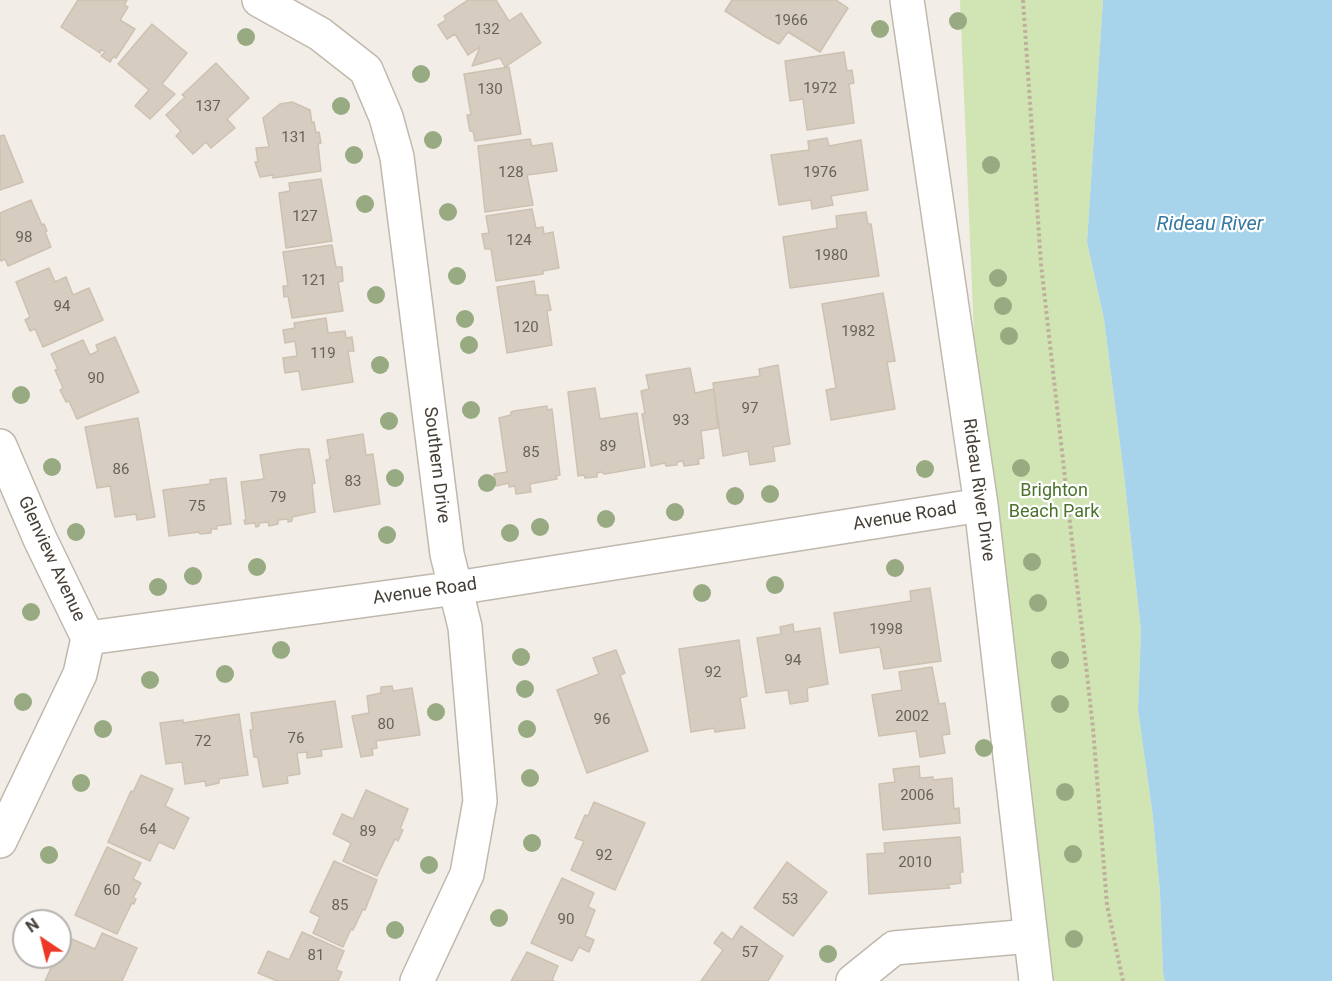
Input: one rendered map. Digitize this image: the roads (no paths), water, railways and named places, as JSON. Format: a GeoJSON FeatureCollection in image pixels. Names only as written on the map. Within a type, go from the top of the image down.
{"type":"FeatureCollection","features":[{"type":"Feature","properties":{"kind":"street","name":"Southern Drive"},"geometry":{"type":"LineString","coordinates":[[259,0],[320,34],[366,70],[386,117],[397,157],[447,554],[468,648],[480,801],[466,874],[417,981]]}},
{"type":"Feature","properties":{"kind":"street","name":"Rideau River Drive"},"geometry":{"type":"LineString","coordinates":[[908,0],[981,505],[1036,981]]}},
{"type":"Feature","properties":{"kind":"street","name":"Glenview Avenue"},"geometry":{"type":"LineString","coordinates":[[0,446],[40,539],[88,638]]}},
{"type":"Feature","properties":{"kind":"street","name":"Avenue Road"},"geometry":{"type":"LineString","coordinates":[[88,638],[456,588],[981,505]]}},
{"type":"Feature","properties":{"kind":"street"},"geometry":{"type":"LineString","coordinates":[[0,841],[80,674],[88,638]]}},
{"type":"Feature","properties":{"kind":"street"},"geometry":{"type":"LineString","coordinates":[[853,981],[894,948],[1030,936]]}},
{"type":"Feature","properties":{"kind":"water","name":"Rideau River"},"geometry":{"type":"Polygon","coordinates":[[[1103,0],[1332,0],[1332,981],[1165,981],[1163,973],[1160,893],[1153,817],[1138,710],[1141,631],[1104,319],[1087,242],[1103,0]]]}},
{"type":"Feature","properties":{"kind":"park label","name":"Brighton Beach Park"},"geometry":{"type":"Point","coordinates":[1054,501]}}]}
